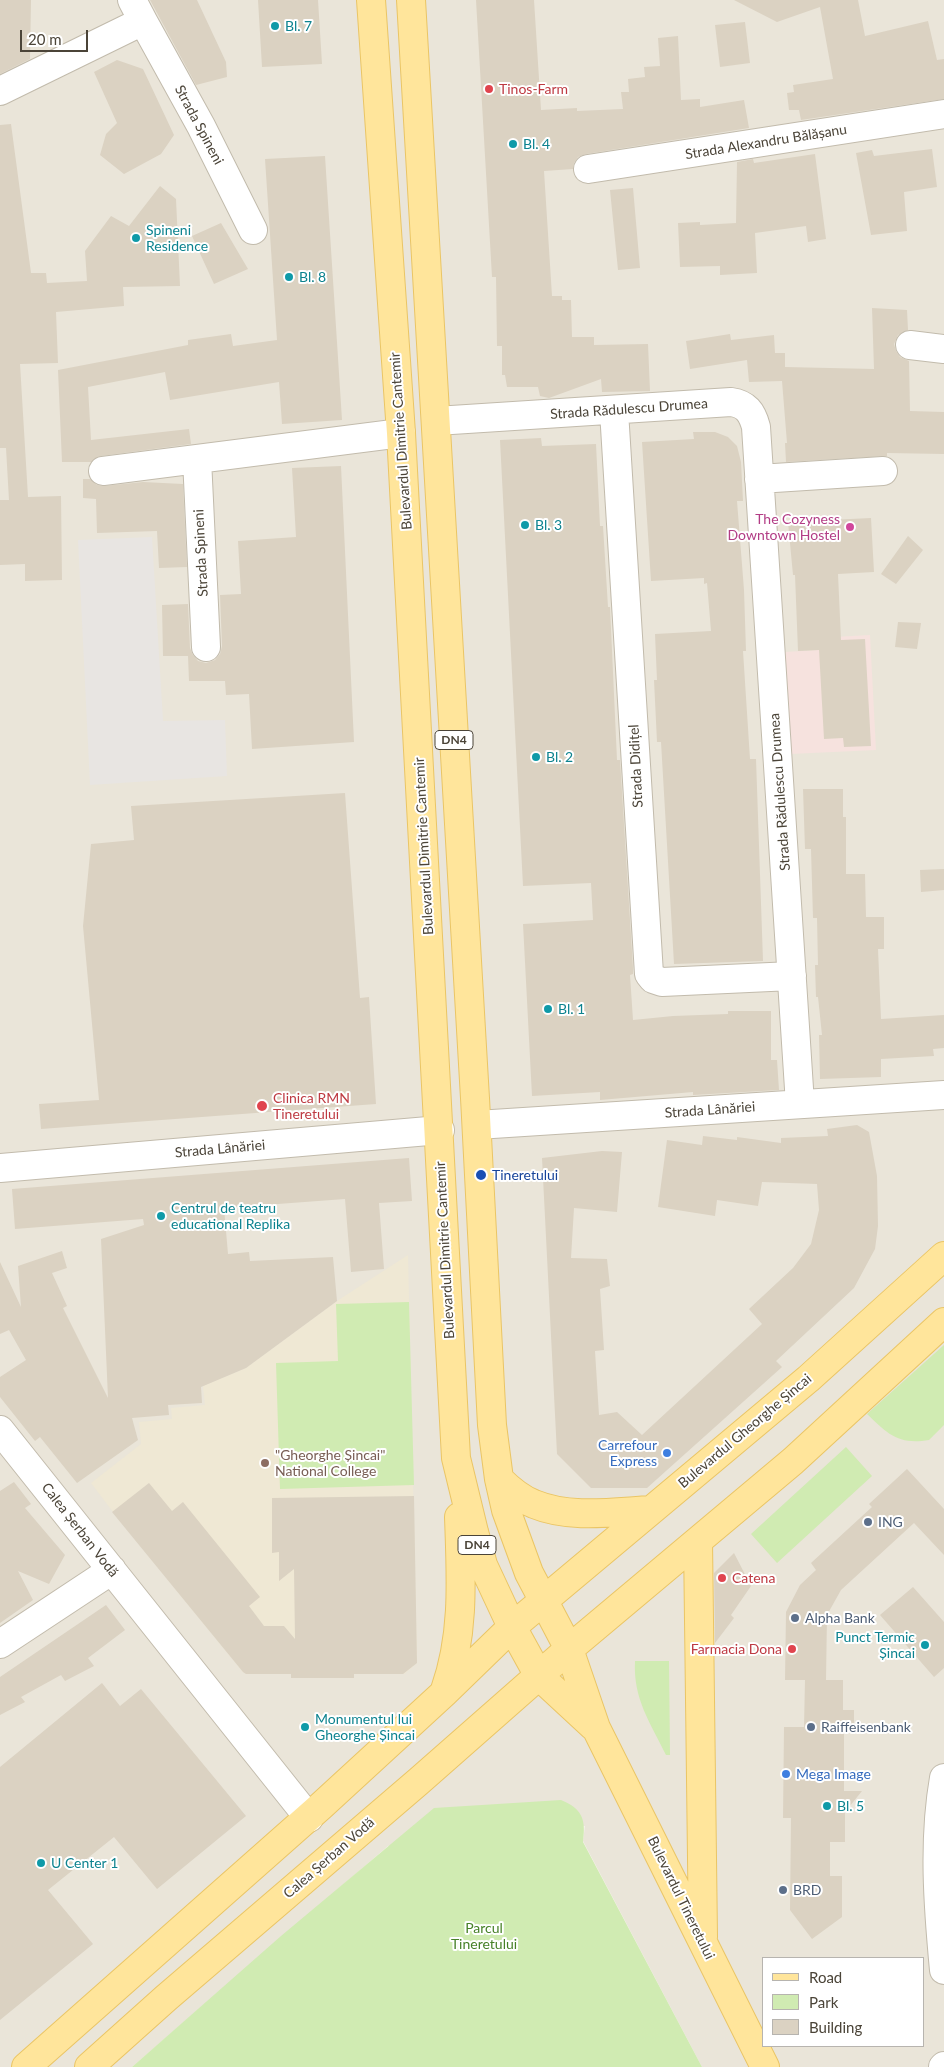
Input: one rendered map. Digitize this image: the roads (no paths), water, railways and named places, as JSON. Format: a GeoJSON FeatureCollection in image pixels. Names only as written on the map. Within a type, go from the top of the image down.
{"type":"FeatureCollection","features":[{"type":"Feature","properties":{"kind":"main road","name":"Bulevardul Dimitrie Cantemir"},"geometry":{"type":"LineString","coordinates":[[372,0],[401,433],[440,1130],[456,1458],[484,1565],[512,1627],[539,1676]]}},
{"type":"Feature","properties":{"kind":"main road","name":"DN4"},"geometry":{"type":"LineString","coordinates":[[411,0],[492,1425],[499,1479],[514,1533],[542,1601],[569,1649]]}},
{"type":"Feature","properties":{"kind":"main road","name":"Bulevardul Gheorghe Șincai"},"geometry":{"type":"LineString","coordinates":[[542,1601],[816,1373],[944,1256]]}},
{"type":"Feature","properties":{"kind":"main road"},"geometry":{"type":"LineString","coordinates":[[569,1649],[793,1461],[944,1322]]}},
{"type":"Feature","properties":{"kind":"main road"},"geometry":{"type":"LineString","coordinates":[[444,1693],[456,1658],[460,1620],[460,1547],[456,1458]]}},
{"type":"Feature","properties":{"kind":"main road"},"geometry":{"type":"LineString","coordinates":[[499,1479],[519,1496],[532,1504],[546,1508],[592,1513],[651,1510]]}},
{"type":"Feature","properties":{"kind":"main road"},"geometry":{"type":"LineString","coordinates":[[698,1541],[703,1943]]}},
{"type":"Feature","properties":{"kind":"main road"},"geometry":{"type":"LineString","coordinates":[[26,2067],[309,1818],[542,1601]]}},
{"type":"Feature","properties":{"kind":"main road","name":"Calea Șerban Vodă"},"geometry":{"type":"LineString","coordinates":[[89,2067],[166,1998],[420,1781],[569,1649]]}},
{"type":"Feature","properties":{"kind":"main road","name":"Bulevardul Tineretului"},"geometry":{"type":"LineString","coordinates":[[569,1649],[596,1728],[765,2067]]}},
{"type":"Feature","properties":{"kind":"main road","name":"Bulevardul Tineretului"},"geometry":{"type":"LineString","coordinates":[[539,1676],[596,1728]]}},
{"type":"Feature","properties":{"kind":"street"},"geometry":{"type":"LineString","coordinates":[[0,91],[137,10]]}},
{"type":"Feature","properties":{"kind":"street","name":"Strada Spineni"},"geometry":{"type":"LineString","coordinates":[[137,10],[201,126],[253,230]]}},
{"type":"Feature","properties":{"kind":"street","name":"Strada Alexandru Bălășanu"},"geometry":{"type":"LineString","coordinates":[[588,169],[944,114]]}},
{"type":"Feature","properties":{"kind":"street"},"geometry":{"type":"LineString","coordinates":[[910,346],[944,349]]}},
{"type":"Feature","properties":{"kind":"street","name":"Strada Rădulescu Drumea"},"geometry":{"type":"LineString","coordinates":[[436,421],[731,402],[742,405],[752,414],[756,427],[800,1104]]}},
{"type":"Feature","properties":{"kind":"street","name":"Strada Didițel"},"geometry":{"type":"LineString","coordinates":[[614,410],[649,974],[653,979],[662,982],[792,976]]}},
{"type":"Feature","properties":{"kind":"street"},"geometry":{"type":"LineString","coordinates":[[103,471],[401,433]]}},
{"type":"Feature","properties":{"kind":"street","name":"Strada Spineni"},"geometry":{"type":"LineString","coordinates":[[197,459],[206,647]]}},
{"type":"Feature","properties":{"kind":"street"},"geometry":{"type":"LineString","coordinates":[[759,479],[883,471]]}},
{"type":"Feature","properties":{"kind":"street","name":"Strada Lânăriei"},"geometry":{"type":"LineString","coordinates":[[476,1125],[944,1095]]}},
{"type":"Feature","properties":{"kind":"street","name":"Strada Lânăriei"},"geometry":{"type":"LineString","coordinates":[[0,1168],[440,1130]]}},
{"type":"Feature","properties":{"kind":"street","name":"Calea Șerban Vodă"},"geometry":{"type":"LineString","coordinates":[[0,1430],[309,1818]]}},
{"type":"Feature","properties":{"kind":"street"},"geometry":{"type":"LineString","coordinates":[[0,1644],[112,1570]]}},
{"type":"Feature","properties":{"kind":"street"},"geometry":{"type":"LineString","coordinates":[[944,1778],[938,1808],[936,1847],[944,1970]]}},
{"type":"Feature","properties":{"kind":"place","name":"Bl. 7"},"geometry":{"type":"Point","coordinates":[275,26]}},
{"type":"Feature","properties":{"kind":"place","name":"Tinos-Farm"},"geometry":{"type":"Point","coordinates":[489,89]}},
{"type":"Feature","properties":{"kind":"place","name":"Bl. 4"},"geometry":{"type":"Point","coordinates":[513,144]}},
{"type":"Feature","properties":{"kind":"place","name":"Spineni Residence"},"geometry":{"type":"Point","coordinates":[136,238]}},
{"type":"Feature","properties":{"kind":"place","name":"Bl. 8"},"geometry":{"type":"Point","coordinates":[289,277]}},
{"type":"Feature","properties":{"kind":"place","name":"Bl. 3"},"geometry":{"type":"Point","coordinates":[525,525]}},
{"type":"Feature","properties":{"kind":"place","name":"The Cozyness Downtown Hostel"},"geometry":{"type":"Point","coordinates":[850,527]}},
{"type":"Feature","properties":{"kind":"place","name":"Bl. 2"},"geometry":{"type":"Point","coordinates":[536,757]}},
{"type":"Feature","properties":{"kind":"place","name":"Bl. 1"},"geometry":{"type":"Point","coordinates":[548,1009]}},
{"type":"Feature","properties":{"kind":"place","name":"Clinica RMN Tineretului"},"geometry":{"type":"Point","coordinates":[262,1106]}},
{"type":"Feature","properties":{"kind":"place","name":"Tineretului"},"geometry":{"type":"Point","coordinates":[481,1175]}},
{"type":"Feature","properties":{"kind":"place","name":"Centrul de teatru educational Replika"},"geometry":{"type":"Point","coordinates":[161,1216]}},
{"type":"Feature","properties":{"kind":"place","name":"Carrefour Express"},"geometry":{"type":"Point","coordinates":[667,1453]}},
{"type":"Feature","properties":{"kind":"place","name":"\"Gheorghe Șincai\" National College"},"geometry":{"type":"Point","coordinates":[265,1463]}},
{"type":"Feature","properties":{"kind":"place","name":"ING"},"geometry":{"type":"Point","coordinates":[868,1522]}},
{"type":"Feature","properties":{"kind":"place","name":"Catena"},"geometry":{"type":"Point","coordinates":[722,1578]}},
{"type":"Feature","properties":{"kind":"place","name":"Alpha Bank"},"geometry":{"type":"Point","coordinates":[795,1618]}},
{"type":"Feature","properties":{"kind":"place","name":"Punct Termic Șincai"},"geometry":{"type":"Point","coordinates":[925,1645]}},
{"type":"Feature","properties":{"kind":"place","name":"Farmacia Dona"},"geometry":{"type":"Point","coordinates":[792,1649]}},
{"type":"Feature","properties":{"kind":"place","name":"Monumentul lui Gheorghe Șincai"},"geometry":{"type":"Point","coordinates":[305,1727]}},
{"type":"Feature","properties":{"kind":"place","name":"Raiffeisenbank"},"geometry":{"type":"Point","coordinates":[811,1727]}},
{"type":"Feature","properties":{"kind":"place","name":"Mega Image"},"geometry":{"type":"Point","coordinates":[786,1774]}},
{"type":"Feature","properties":{"kind":"place","name":"Bl. 5"},"geometry":{"type":"Point","coordinates":[827,1806]}},
{"type":"Feature","properties":{"kind":"place","name":"U Center 1"},"geometry":{"type":"Point","coordinates":[41,1863]}},
{"type":"Feature","properties":{"kind":"place","name":"BRD"},"geometry":{"type":"Point","coordinates":[783,1890]}},
{"type":"Feature","properties":{"kind":"park label","name":"Parcul Tineretului"},"geometry":{"type":"Point","coordinates":[484,1936]}}]}
